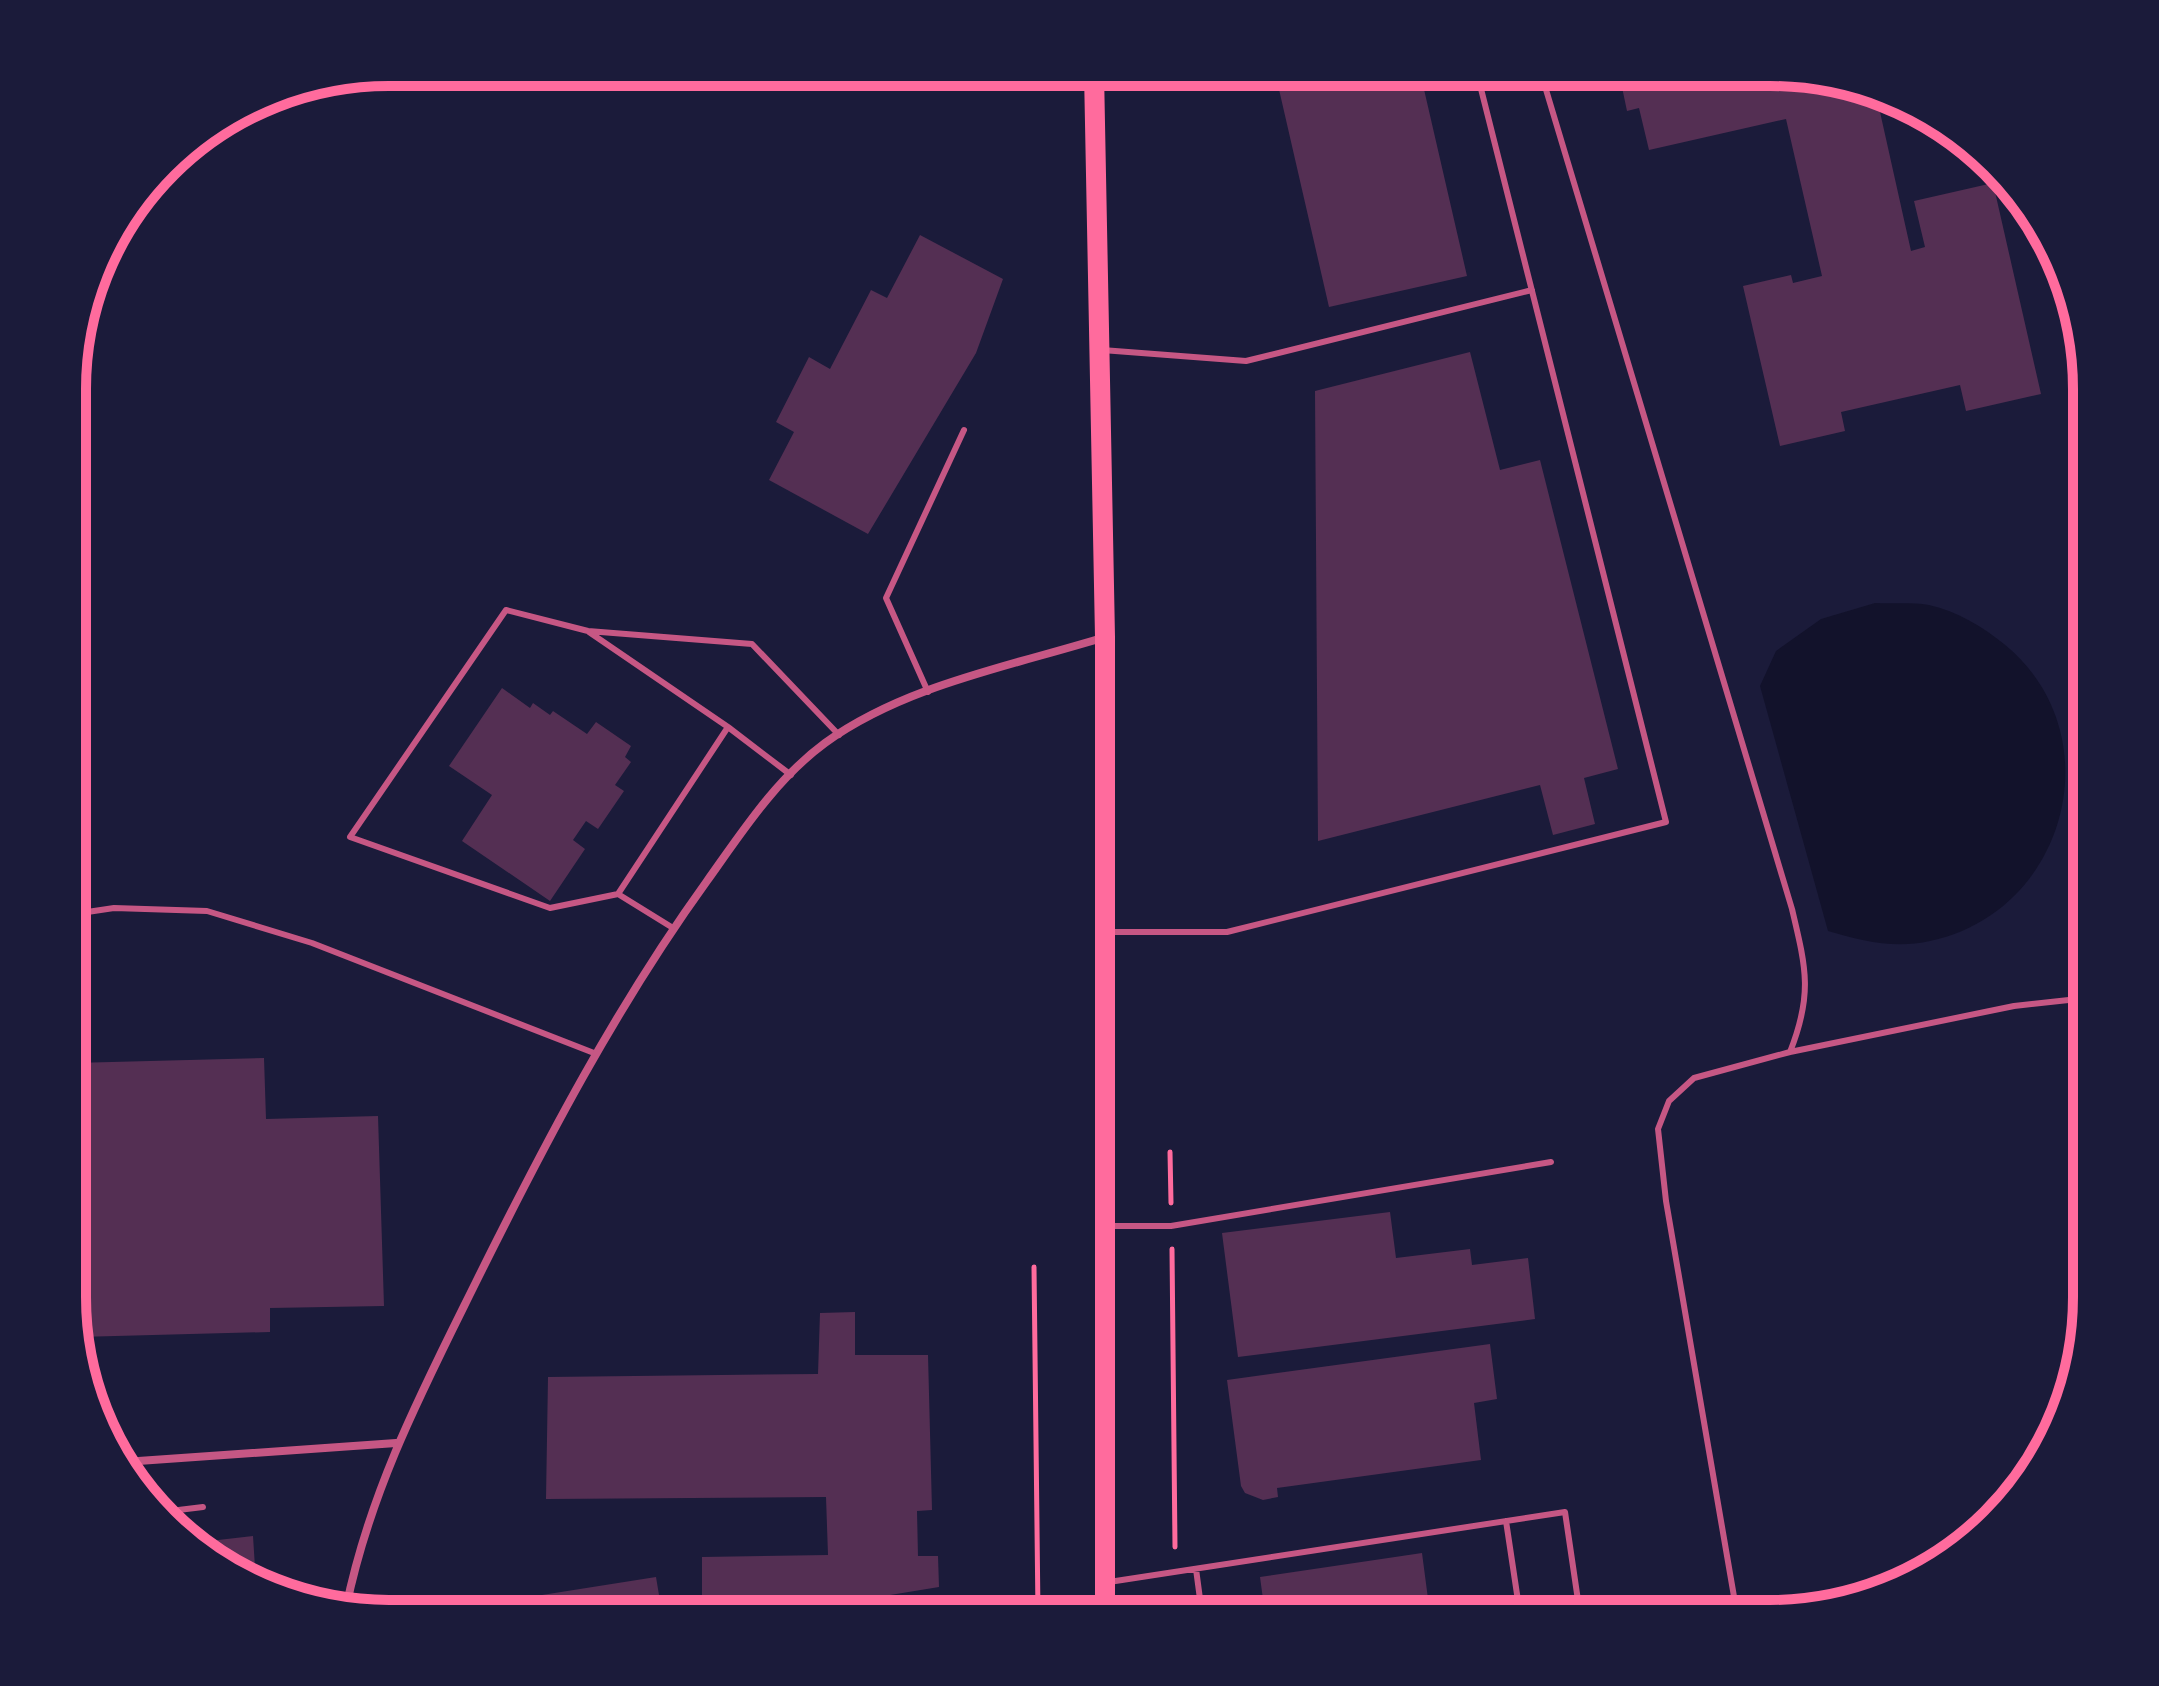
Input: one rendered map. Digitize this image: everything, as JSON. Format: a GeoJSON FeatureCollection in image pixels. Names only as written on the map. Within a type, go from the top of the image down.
{"type":"FeatureCollection","features":[{"type":"Feature","properties":{"kind":"main road"},"geometry":{"type":"LineString","coordinates":[[1094,86],[1105,637],[1105,1600]]}},
{"type":"Feature","properties":{"kind":"street"},"geometry":{"type":"LineString","coordinates":[[348,1597],[396,1443],[515,1201],[594,1053],[673,928],[767,797],[839,735],[895,702],[1105,637]]}},
{"type":"Feature","properties":{"kind":"street"},"geometry":{"type":"LineString","coordinates":[[135,1461],[396,1443]]}},
{"type":"Feature","properties":{"kind":"lane"},"geometry":{"type":"LineString","coordinates":[[1105,932],[1227,932],[1666,822],[1480,86]]}},
{"type":"Feature","properties":{"kind":"lane"},"geometry":{"type":"LineString","coordinates":[[1545,86],[1792,909],[1807,973],[1803,1018],[1790,1052]]}},
{"type":"Feature","properties":{"kind":"lane"},"geometry":{"type":"LineString","coordinates":[[1099,350],[1246,361],[1532,290]]}},
{"type":"Feature","properties":{"kind":"lane"},"geometry":{"type":"LineString","coordinates":[[928,692],[886,598],[964,430]]}},
{"type":"Feature","properties":{"kind":"lane"},"geometry":{"type":"LineString","coordinates":[[673,928],[618,894],[550,908],[350,837],[506,610],[588,631],[752,644],[839,735]]}},
{"type":"Feature","properties":{"kind":"lane"},"geometry":{"type":"LineString","coordinates":[[588,631],[728,727],[791,775]]}},
{"type":"Feature","properties":{"kind":"lane"},"geometry":{"type":"LineString","coordinates":[[618,894],[728,727]]}},
{"type":"Feature","properties":{"kind":"lane"},"geometry":{"type":"LineString","coordinates":[[86,912],[114,908],[207,911],[312,943],[594,1053]]}},
{"type":"Feature","properties":{"kind":"lane"},"geometry":{"type":"LineString","coordinates":[[1735,1600],[1666,1201],[1658,1129],[1669,1101],[1694,1078],[1790,1052],[2014,1006],[2073,1000]]}},
{"type":"Feature","properties":{"kind":"lane"},"geometry":{"type":"LineString","coordinates":[[1105,1226],[1171,1226],[1551,1162]]}},
{"type":"Feature","properties":{"kind":"lane"},"geometry":{"type":"LineString","coordinates":[[174,1510],[203,1507]]}},
{"type":"Feature","properties":{"kind":"lane"},"geometry":{"type":"LineString","coordinates":[[1105,1582],[1565,1512],[1578,1600]]}},
{"type":"Feature","properties":{"kind":"lane"},"geometry":{"type":"LineString","coordinates":[[1506,1521],[1518,1600]]}},
{"type":"Feature","properties":{"kind":"lane"},"geometry":{"type":"LineString","coordinates":[[1196,1569],[1200,1600]]}},
{"type":"Feature","properties":{"kind":"path"},"geometry":{"type":"LineString","coordinates":[[1170,1152],[1175,1572]]}},
{"type":"Feature","properties":{"kind":"path"},"geometry":{"type":"LineString","coordinates":[[1034,1267],[1038,1600]]}},
{"type":"Feature","properties":{"kind":"shaded area"},"geometry":{"type":"Polygon","coordinates":[[[1875,603],[1929,605],[1950,611],[2004,644],[2038,681],[2058,724],[2065,769],[2060,815],[2043,858],[2015,895],[1977,924],[1917,943],[1878,943],[1828,931],[1760,686],[1776,651],[1821,619],[1875,603]]]}},
{"type":"Feature","properties":{"kind":"building"},"geometry":{"type":"Polygon","coordinates":[[[1278,86],[1423,86],[1467,276],[1329,307],[1278,86]]]}},
{"type":"Feature","properties":{"kind":"building"},"geometry":{"type":"Polygon","coordinates":[[[1622,86],[1790,87],[1849,96],[1879,106],[1911,251],[1925,247],[1914,201],[1992,183],[2041,394],[1966,411],[1960,385],[1841,412],[1845,431],[1780,446],[1743,286],[1791,275],[1793,283],[1822,276],[1786,119],[1649,150],[1639,108],[1627,111],[1622,86]]]}},
{"type":"Feature","properties":{"kind":"building"},"geometry":{"type":"Polygon","coordinates":[[[920,235],[1003,279],[976,353],[868,534],[769,480],[794,432],[776,422],[809,357],[830,369],[871,290],[887,298],[920,235]]]}},
{"type":"Feature","properties":{"kind":"building"},"geometry":{"type":"Polygon","coordinates":[[[1470,352],[1500,470],[1540,460],[1618,769],[1584,778],[1595,824],[1553,835],[1540,785],[1318,841],[1315,391],[1470,352]]]}},
{"type":"Feature","properties":{"kind":"building"},"geometry":{"type":"Polygon","coordinates":[[[502,688],[530,708],[533,703],[550,715],[553,711],[587,734],[596,722],[631,746],[625,757],[631,762],[615,785],[624,791],[598,829],[586,821],[573,840],[585,849],[550,901],[462,841],[492,795],[449,766],[502,688]]]}},
{"type":"Feature","properties":{"kind":"building"},"geometry":{"type":"Polygon","coordinates":[[[264,1058],[266,1119],[378,1116],[384,1306],[270,1308],[270,1332],[89,1337],[86,1297],[86,1063],[264,1058]]]}},
{"type":"Feature","properties":{"kind":"building"},"geometry":{"type":"Polygon","coordinates":[[[1390,1212],[1396,1258],[1470,1249],[1472,1265],[1528,1258],[1535,1319],[1238,1357],[1222,1233],[1390,1212]]]}},
{"type":"Feature","properties":{"kind":"building"},"geometry":{"type":"Polygon","coordinates":[[[855,1312],[855,1355],[928,1355],[932,1510],[917,1511],[918,1556],[938,1556],[939,1587],[860,1600],[702,1600],[702,1557],[828,1555],[826,1497],[546,1499],[548,1377],[818,1374],[820,1313],[855,1312]]]}},
{"type":"Feature","properties":{"kind":"building"},"geometry":{"type":"Polygon","coordinates":[[[1490,1344],[1497,1399],[1474,1403],[1481,1460],[1277,1488],[1278,1497],[1263,1500],[1245,1493],[1241,1486],[1227,1380],[1490,1344]]]}},
{"type":"Feature","properties":{"kind":"building"},"geometry":{"type":"Polygon","coordinates":[[[253,1536],[255,1569],[237,1559],[210,1541],[253,1536]]]}},
{"type":"Feature","properties":{"kind":"building"},"geometry":{"type":"Polygon","coordinates":[[[1422,1553],[1428,1600],[1263,1600],[1260,1577],[1422,1553]]]}},
{"type":"Feature","properties":{"kind":"building"},"geometry":{"type":"Polygon","coordinates":[[[656,1577],[660,1600],[543,1600],[542,1595],[656,1577]]]}}]}
